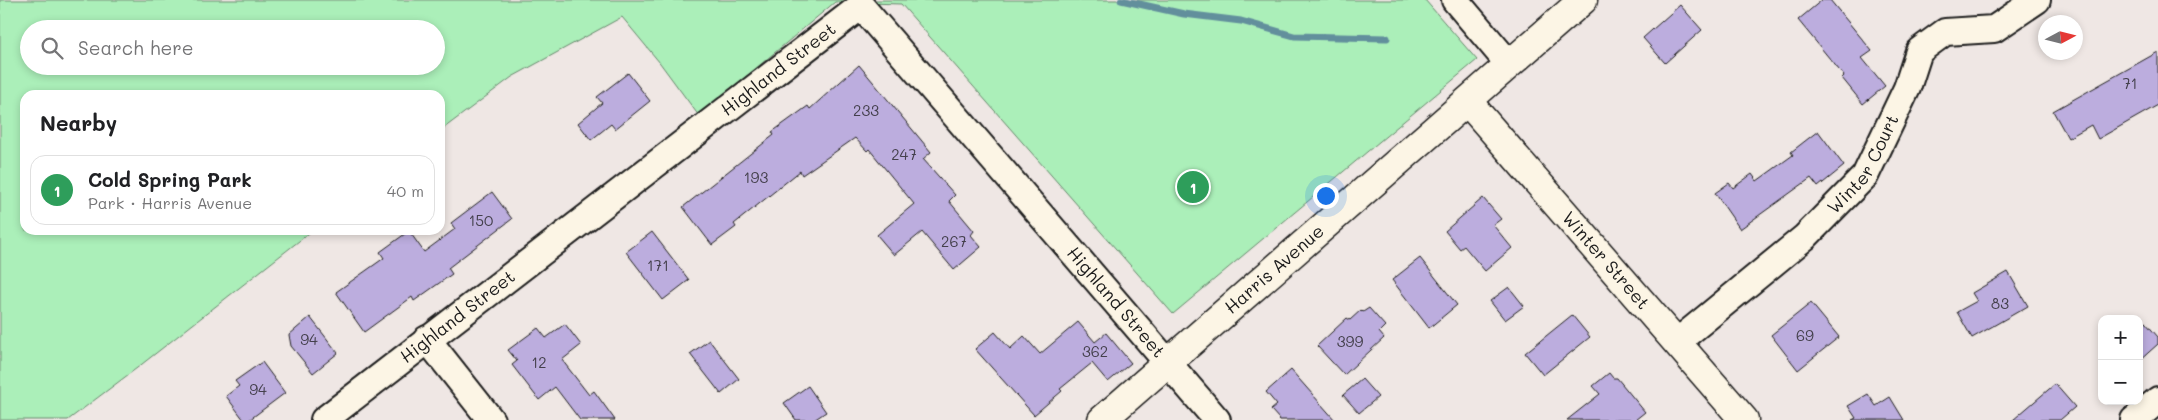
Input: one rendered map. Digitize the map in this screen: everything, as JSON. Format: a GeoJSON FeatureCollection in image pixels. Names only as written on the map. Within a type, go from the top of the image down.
{"type":"FeatureCollection","features":[{"type":"Feature","properties":{"kind":"main road","name":"Harris Avenue"},"geometry":{"type":"LineString","coordinates":[[1102,420],[1583,0]]}},
{"type":"Feature","properties":{"kind":"main road","name":"Winter Street"},"geometry":{"type":"LineString","coordinates":[[1468,102],[1744,420]]}},
{"type":"Feature","properties":{"kind":"street"},"geometry":{"type":"LineString","coordinates":[[1455,0],[1509,64]]}},
{"type":"Feature","properties":{"kind":"street","name":"Winter Court"},"geometry":{"type":"LineString","coordinates":[[1677,342],[1805,237],[1865,176],[1908,88],[1919,51],[1945,32],[1994,29],[2036,0]]}},
{"type":"Feature","properties":{"kind":"street","name":"Highland Street"},"geometry":{"type":"LineString","coordinates":[[324,420],[861,6],[1168,363]]}},
{"type":"Feature","properties":{"kind":"street"},"geometry":{"type":"LineString","coordinates":[[427,339],[491,420]]}},
{"type":"Feature","properties":{"kind":"street"},"geometry":{"type":"LineString","coordinates":[[1168,363],[1217,420]]}},
{"type":"Feature","properties":{"kind":"street"},"geometry":{"type":"LineString","coordinates":[[2134,420],[2158,400]]}},
{"type":"Feature","properties":{"kind":"green space"},"geometry":{"type":"Polygon","coordinates":[[[0,0],[1425,0],[1477,60],[1173,314],[901,4],[835,2],[699,116],[660,63],[622,17],[512,77],[445,127],[445,90],[20,90],[20,235],[307,235],[68,420],[0,420],[0,0]]]}},
{"type":"Feature","properties":{"kind":"building"},"geometry":{"type":"Polygon","coordinates":[[[1822,0],[1830,0],[1872,51],[1862,58],[1885,86],[1863,104],[1842,78],[1844,76],[1798,20],[1822,0]]]}},
{"type":"Feature","properties":{"kind":"building"},"geometry":{"type":"Polygon","coordinates":[[[1680,5],[1702,30],[1665,63],[1643,38],[1680,5]]]}},
{"type":"Feature","properties":{"kind":"building"},"geometry":{"type":"Polygon","coordinates":[[[2158,52],[2158,105],[2098,139],[2091,125],[2068,138],[2053,111],[2158,52]]]}},
{"type":"Feature","properties":{"kind":"building"},"geometry":{"type":"Polygon","coordinates":[[[859,65],[931,152],[923,159],[955,195],[949,201],[974,231],[971,235],[981,247],[954,270],[922,232],[894,255],[877,235],[914,204],[869,149],[867,151],[855,138],[802,175],[800,171],[734,224],[736,227],[712,245],[683,207],[774,135],[772,132],[808,106],[810,109],[859,65]]]}},
{"type":"Feature","properties":{"kind":"building"},"geometry":{"type":"Polygon","coordinates":[[[628,73],[650,101],[615,129],[611,124],[591,140],[578,123],[602,103],[597,97],[628,73]]]}},
{"type":"Feature","properties":{"kind":"building"},"geometry":{"type":"Polygon","coordinates":[[[1818,131],[1844,166],[1818,187],[1811,178],[1740,229],[1715,193],[1729,183],[1733,188],[1752,174],[1757,181],[1793,155],[1791,152],[1818,131]]]}},
{"type":"Feature","properties":{"kind":"building"},"geometry":{"type":"Polygon","coordinates":[[[492,192],[512,219],[448,268],[452,274],[414,301],[412,297],[364,332],[336,292],[384,258],[380,252],[403,235],[412,235],[424,252],[455,229],[451,223],[492,192]]]}},
{"type":"Feature","properties":{"kind":"building"},"geometry":{"type":"Polygon","coordinates":[[[1483,198],[1501,219],[1493,225],[1512,248],[1485,271],[1464,246],[1460,249],[1445,231],[1483,198]]]}},
{"type":"Feature","properties":{"kind":"building"},"geometry":{"type":"Polygon","coordinates":[[[652,232],[689,280],[663,300],[626,252],[652,232]]]}},
{"type":"Feature","properties":{"kind":"building"},"geometry":{"type":"Polygon","coordinates":[[[1420,258],[1457,305],[1429,328],[1392,280],[1420,258]]]}},
{"type":"Feature","properties":{"kind":"building"},"geometry":{"type":"Polygon","coordinates":[[[2008,272],[2028,306],[1972,338],[1957,312],[1977,301],[1972,293],[2008,272]]]}},
{"type":"Feature","properties":{"kind":"building"},"geometry":{"type":"Polygon","coordinates":[[[1509,287],[1524,306],[1505,320],[1490,301],[1509,287]]]}},
{"type":"Feature","properties":{"kind":"building"},"geometry":{"type":"Polygon","coordinates":[[[1811,303],[1839,337],[1798,370],[1771,335],[1811,303]]]}},
{"type":"Feature","properties":{"kind":"building"},"geometry":{"type":"Polygon","coordinates":[[[1369,308],[1385,326],[1379,332],[1384,338],[1344,375],[1317,346],[1347,318],[1350,320],[1361,310],[1363,312],[1369,308]]]}},
{"type":"Feature","properties":{"kind":"building"},"geometry":{"type":"Polygon","coordinates":[[[1572,315],[1590,337],[1543,375],[1525,353],[1572,315]]]}},
{"type":"Feature","properties":{"kind":"building"},"geometry":{"type":"Polygon","coordinates":[[[310,317],[338,353],[313,373],[291,346],[289,335],[310,317]]]}},
{"type":"Feature","properties":{"kind":"building"},"geometry":{"type":"Polygon","coordinates":[[[2143,320],[2158,337],[2158,344],[2143,357],[2143,320]]]}},
{"type":"Feature","properties":{"kind":"building"},"geometry":{"type":"Polygon","coordinates":[[[1078,322],[1095,342],[1106,333],[1131,363],[1108,382],[1092,363],[1060,389],[1062,391],[1034,415],[975,349],[995,332],[1010,349],[1024,336],[1040,354],[1078,322]]]}},
{"type":"Feature","properties":{"kind":"building"},"geometry":{"type":"Polygon","coordinates":[[[565,324],[581,345],[562,360],[589,395],[594,391],[615,420],[580,420],[555,387],[539,400],[512,365],[517,361],[508,350],[538,328],[546,338],[565,324]]]}},
{"type":"Feature","properties":{"kind":"building"},"geometry":{"type":"Polygon","coordinates":[[[709,340],[739,379],[721,394],[690,354],[709,340]]]}},
{"type":"Feature","properties":{"kind":"building"},"geometry":{"type":"Polygon","coordinates":[[[262,362],[285,393],[249,420],[244,420],[226,396],[239,386],[235,381],[262,362]]]}},
{"type":"Feature","properties":{"kind":"building"},"geometry":{"type":"Polygon","coordinates":[[[1291,370],[1335,420],[1280,420],[1271,410],[1277,405],[1266,392],[1291,370]]]}},
{"type":"Feature","properties":{"kind":"building"},"geometry":{"type":"Polygon","coordinates":[[[1609,373],[1613,378],[1617,378],[1645,412],[1635,420],[1567,420],[1600,394],[1593,386],[1609,373]]]}},
{"type":"Feature","properties":{"kind":"building"},"geometry":{"type":"Polygon","coordinates":[[[1362,379],[1378,397],[1359,413],[1343,395],[1362,379]]]}},
{"type":"Feature","properties":{"kind":"building"},"geometry":{"type":"Polygon","coordinates":[[[2055,384],[2075,407],[2060,420],[2013,420],[2055,384]]]}},
{"type":"Feature","properties":{"kind":"building"},"geometry":{"type":"Polygon","coordinates":[[[808,386],[826,412],[814,420],[796,420],[784,403],[808,386]]]}},
{"type":"Feature","properties":{"kind":"building"},"geometry":{"type":"Polygon","coordinates":[[[1868,394],[1876,406],[1890,397],[1904,420],[1852,420],[1856,418],[1848,406],[1868,394]]]}},
{"type":"Feature","properties":{"kind":"waterway"},"geometry":{"type":"LineString","coordinates":[[1121,0],[1184,14],[1241,21],[1294,36],[1387,38]]}},
{"type":"Feature","properties":{"kind":"place","name":"Cold Spring Park"},"geometry":{"type":"Point","coordinates":[1193,187]}}]}
